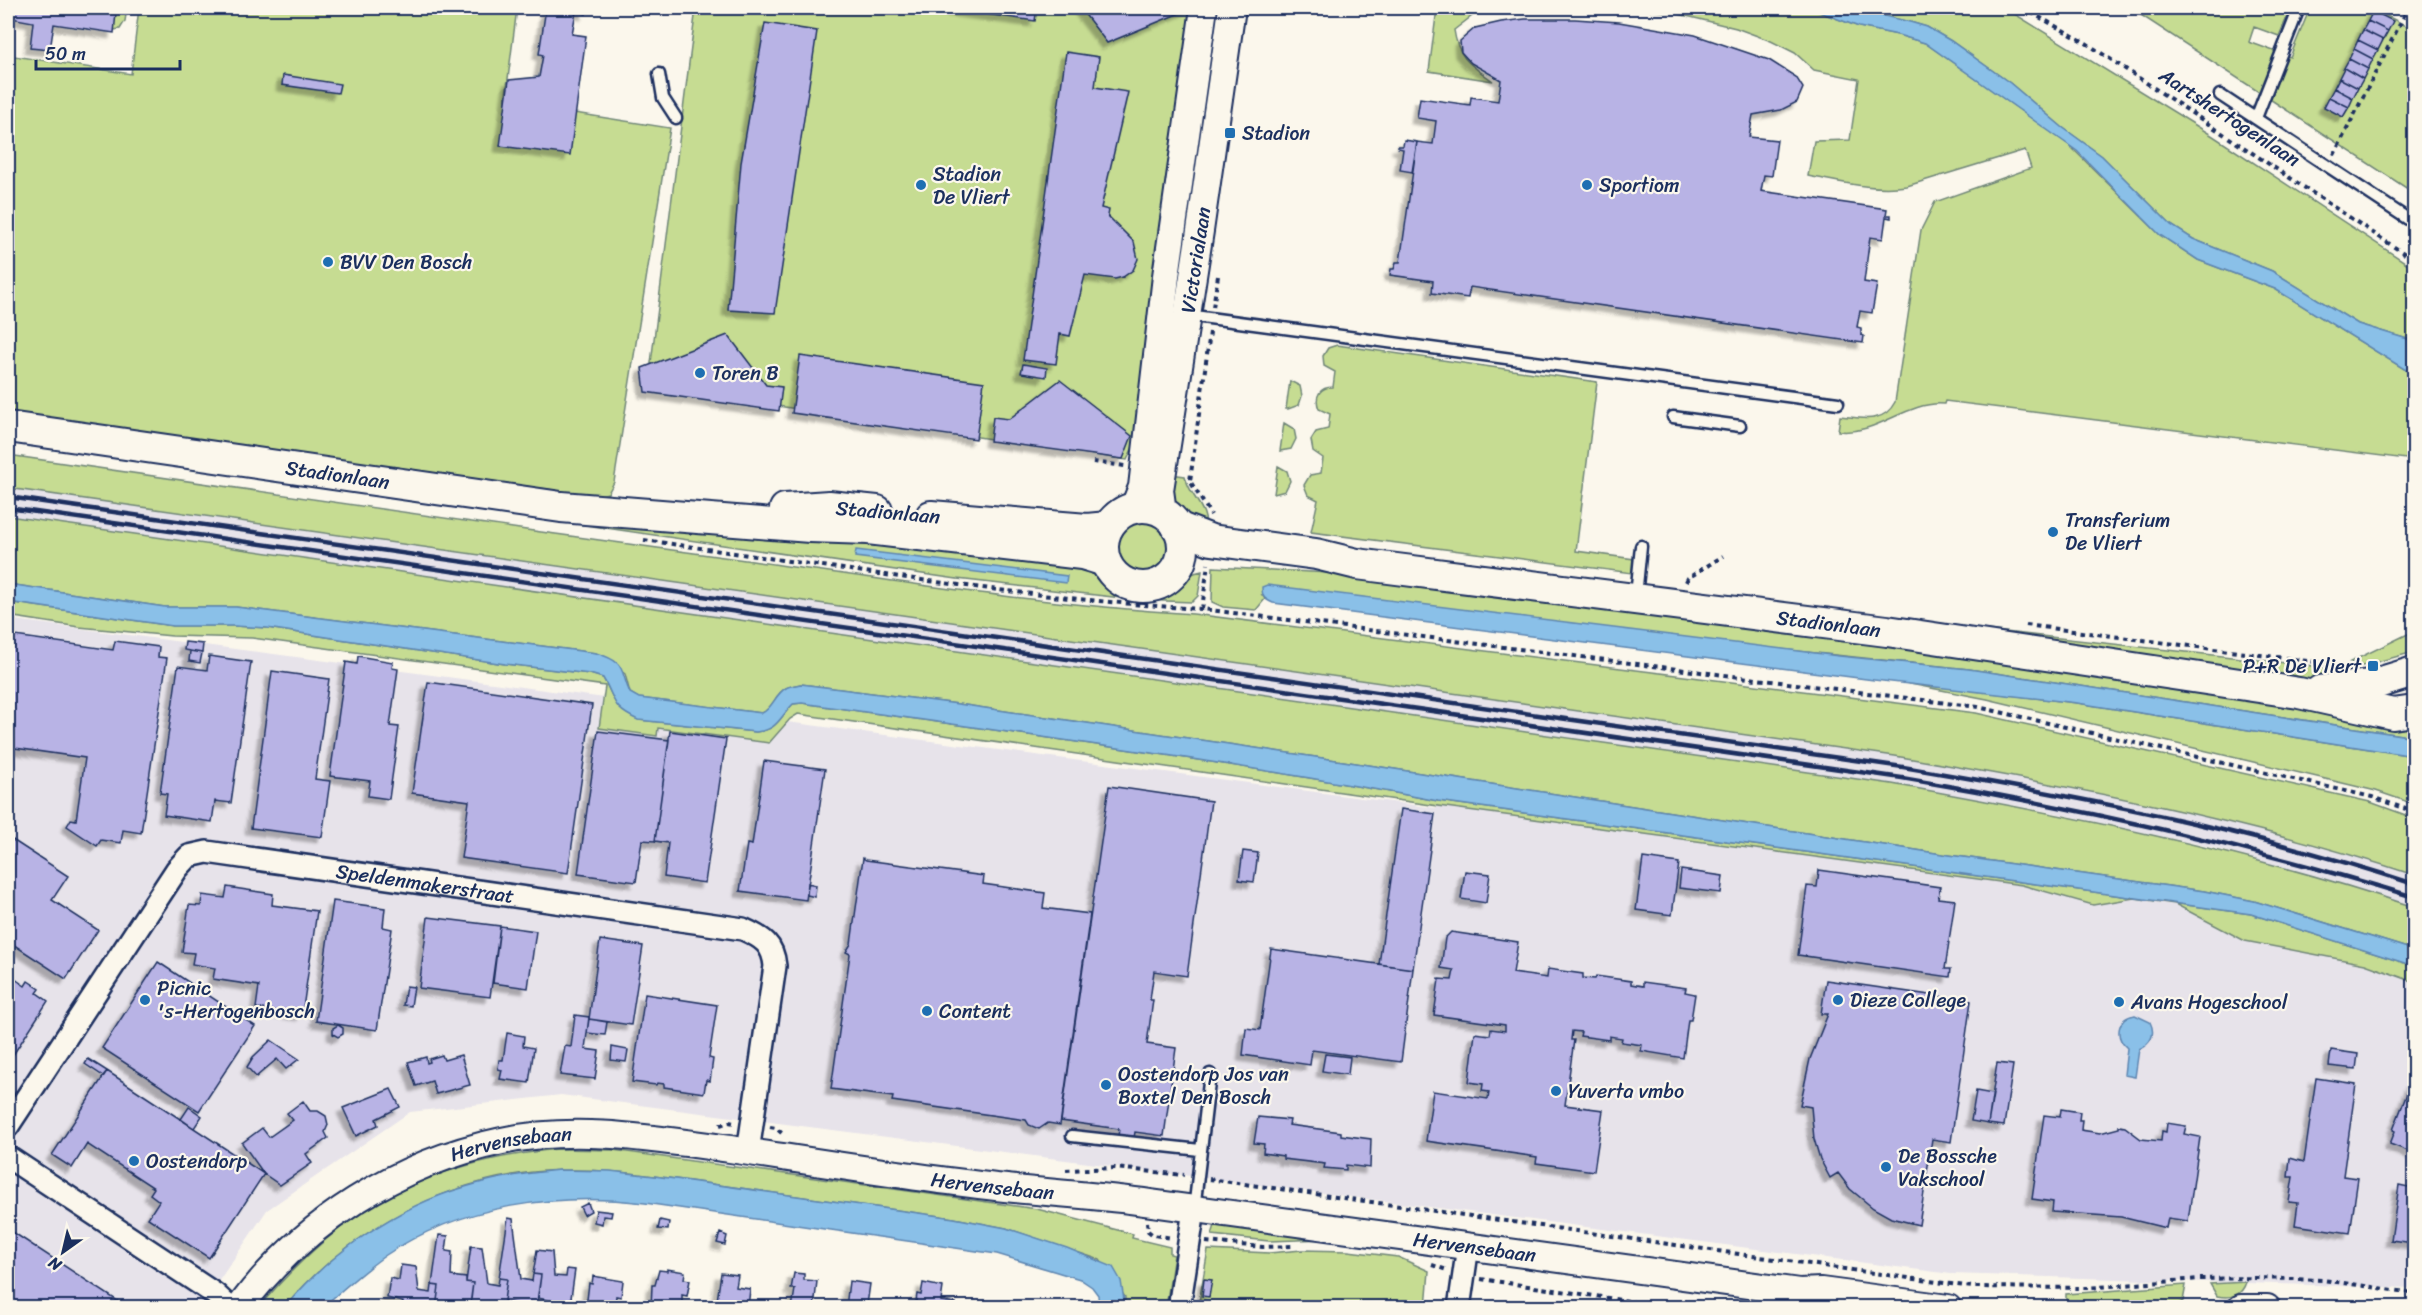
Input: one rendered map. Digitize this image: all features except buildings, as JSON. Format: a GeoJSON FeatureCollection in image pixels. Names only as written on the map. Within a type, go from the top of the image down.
{"type":"FeatureCollection","features":[{"type":"Feature","properties":{"kind":"main road","name":"Stadionlaan"},"geometry":{"type":"LineString","coordinates":[[8,427],[561,507],[932,536],[1082,554],[1105,561]]}},
{"type":"Feature","properties":{"kind":"main road","name":"Stadionlaan"},"geometry":{"type":"LineString","coordinates":[[668,515],[829,506],[1087,529],[1108,526]]}},
{"type":"Feature","properties":{"kind":"main road"},"geometry":{"type":"LineString","coordinates":[[1134,507],[1154,508],[1170,519],[1183,540],[1182,555],[1177,569],[1168,579],[1157,585],[1132,586],[1121,581],[1111,572],[1102,550],[1103,538],[1108,526],[1119,514],[1134,507]]}},
{"type":"Feature","properties":{"kind":"main road","name":"Stadionlaan"},"geometry":{"type":"LineString","coordinates":[[1170,519],[1211,540],[1316,554],[1357,564],[1887,631],[2300,693],[2393,714],[2415,711]]}},
{"type":"Feature","properties":{"kind":"main road","name":"Stadionlaan"},"geometry":{"type":"LineString","coordinates":[[1177,569],[1196,561],[1209,560],[1315,567],[1357,564]]}},
{"type":"Feature","properties":{"kind":"main road","name":"Stadionlaan"},"geometry":{"type":"LineString","coordinates":[[2300,693],[2371,685],[2415,672]]}},
{"type":"Feature","properties":{"kind":"street","name":"Victorialaan"},"geometry":{"type":"LineString","coordinates":[[1170,519],[1160,490],[1203,8]]}},
{"type":"Feature","properties":{"kind":"street","name":"Victorialaan"},"geometry":{"type":"LineString","coordinates":[[1134,507],[1142,487],[1232,8]]}},
{"type":"Feature","properties":{"kind":"street","name":"Speldenmakerstraat"},"geometry":{"type":"LineString","coordinates":[[8,1126],[177,869],[189,856],[207,852],[732,927],[759,936],[774,952],[775,966],[748,1152]]}},
{"type":"Feature","properties":{"kind":"street","name":"Hervensebaan"},"geometry":{"type":"LineString","coordinates":[[239,1308],[256,1284],[288,1252],[336,1212],[380,1185],[435,1160],[467,1149],[505,1140],[581,1133],[640,1137],[990,1187],[1150,1203],[1799,1292],[1821,1291],[1948,1308]]}},
{"type":"Feature","properties":{"kind":"street"},"geometry":{"type":"LineString","coordinates":[[8,1157],[215,1294],[230,1308]]}},
{"type":"Feature","properties":{"kind":"street"},"geometry":{"type":"LineString","coordinates":[[1179,1308],[1194,1210]]}},
{"type":"Feature","properties":{"kind":"street"},"geometry":{"type":"LineString","coordinates":[[1459,1308],[1468,1246]]}},
{"type":"Feature","properties":{"kind":"street","name":"Hervensebaan"},"geometry":{"type":"LineString","coordinates":[[1799,1292],[1824,1305],[1837,1308]]}},
{"type":"Feature","properties":{"kind":"street"},"geometry":{"type":"LineString","coordinates":[[2241,1308],[2267,1308]]}},
{"type":"Feature","properties":{"kind":"lane","name":"Aartshertogenlaan"},"geometry":{"type":"LineString","coordinates":[[2256,118],[2299,8]]}},
{"type":"Feature","properties":{"kind":"lane"},"geometry":{"type":"LineString","coordinates":[[659,74],[663,98],[676,118]]}},
{"type":"Feature","properties":{"kind":"lane","name":"Aartshertogenlaan"},"geometry":{"type":"LineString","coordinates":[[2220,95],[2415,223]]}},
{"type":"Feature","properties":{"kind":"lane"},"geometry":{"type":"LineString","coordinates":[[1174,314],[1838,403]]}},
{"type":"Feature","properties":{"kind":"lane"},"geometry":{"type":"LineString","coordinates":[[1673,417],[1740,426]]}},
{"type":"Feature","properties":{"kind":"lane"},"geometry":{"type":"LineString","coordinates":[[1636,599],[1641,546]]}},
{"type":"Feature","properties":{"kind":"lane"},"geometry":{"type":"LineString","coordinates":[[1194,1210],[1210,1074]]}},
{"type":"Feature","properties":{"kind":"lane"},"geometry":{"type":"LineString","coordinates":[[1072,1136],[1200,1150]]}},
{"type":"Feature","properties":{"kind":"path","name":"Aartshertogenlaan"},"geometry":{"type":"LineString","coordinates":[[2023,8],[2085,43],[2415,260]]}},
{"type":"Feature","properties":{"kind":"path","name":"Aartshertogenlaan"},"geometry":{"type":"LineString","coordinates":[[2328,166],[2408,8]]}},
{"type":"Feature","properties":{"kind":"path"},"geometry":{"type":"LineString","coordinates":[[1213,522],[1190,481],[1218,272]]}},
{"type":"Feature","properties":{"kind":"path"},"geometry":{"type":"LineString","coordinates":[[635,539],[1031,594],[1127,605],[1202,609],[1978,707],[2372,796],[2415,812]]}},
{"type":"Feature","properties":{"kind":"path"},"geometry":{"type":"LineString","coordinates":[[1686,582],[1688,578],[1723,556]]}},
{"type":"Feature","properties":{"kind":"path"},"geometry":{"type":"LineString","coordinates":[[986,1308],[998,1303],[1033,1308]]}},
{"type":"Feature","properties":{"kind":"shaded area"},"geometry":{"type":"Polygon","coordinates":[[[8,488],[1895,756],[2056,784],[2217,819],[2414,875],[2414,907],[2363,890],[2211,847],[2051,812],[1892,784],[8,516],[8,488]]]}},
{"type":"Feature","properties":{"kind":"shaded area"},"geometry":{"type":"Polygon","coordinates":[[[8,619],[1437,808],[1438,801],[2202,906],[2414,973],[2414,1288],[1951,1274],[561,1095],[410,1112],[267,1210],[201,1307],[8,1308],[8,619]]]}},
{"type":"Feature","properties":{"kind":"green space"},"geometry":{"type":"Polygon","coordinates":[[[111,8],[127,8],[125,21],[120,29],[107,31],[111,8]]]}},
{"type":"Feature","properties":{"kind":"green space","name":"BVV Den Bosch"},"geometry":{"type":"Polygon","coordinates":[[[139,8],[517,8],[505,102],[670,128],[614,482],[608,493],[596,496],[8,412],[8,55],[131,74],[139,8]]]}},
{"type":"Feature","properties":{"kind":"green space","name":"Stadion De Vliert"},"geometry":{"type":"Polygon","coordinates":[[[696,8],[1191,8],[1137,438],[1127,460],[654,387],[651,363],[696,8]]]}},
{"type":"Feature","properties":{"kind":"green space"},"geometry":{"type":"Polygon","coordinates":[[[1437,8],[1502,8],[1476,13],[1454,30],[1462,55],[1493,81],[1429,71],[1437,8]]]}},
{"type":"Feature","properties":{"kind":"green space"},"geometry":{"type":"Polygon","coordinates":[[[1631,8],[1809,8],[1859,27],[1925,43],[2068,144],[2160,235],[2198,260],[2275,289],[2414,375],[2414,460],[1945,401],[1944,404],[1917,408],[1865,428],[1838,431],[1840,416],[1863,419],[1878,417],[1890,409],[1895,402],[1921,230],[1935,202],[2031,168],[2025,150],[1907,186],[1869,187],[1808,176],[1814,141],[1850,140],[1859,79],[1814,70],[1795,53],[1736,28],[1670,12],[1631,8]]]}},
{"type":"Feature","properties":{"kind":"green space"},"geometry":{"type":"Polygon","coordinates":[[[1850,8],[2005,8],[2213,136],[2414,268],[2414,341],[2358,324],[2272,271],[2193,239],[2171,225],[2102,156],[2062,127],[2010,83],[1951,41],[1927,27],[1850,8]]]}},
{"type":"Feature","properties":{"kind":"green space"},"geometry":{"type":"Polygon","coordinates":[[[2130,8],[2291,8],[2279,36],[2254,27],[2249,42],[2290,57],[2310,8],[2372,8],[2414,30],[2414,193],[2130,8]]]}},
{"type":"Feature","properties":{"kind":"green space"},"geometry":{"type":"Polygon","coordinates":[[[1337,345],[1597,382],[1576,551],[1634,559],[1632,573],[1311,532],[1318,500],[1308,495],[1304,485],[1310,475],[1321,473],[1323,458],[1313,451],[1311,440],[1316,432],[1328,429],[1330,414],[1319,409],[1317,400],[1319,393],[1328,387],[1333,387],[1335,372],[1324,366],[1323,356],[1328,348],[1337,345]]]}},
{"type":"Feature","properties":{"kind":"green space"},"geometry":{"type":"Polygon","coordinates":[[[1290,381],[1300,386],[1302,396],[1299,405],[1286,409],[1290,381]]]}},
{"type":"Feature","properties":{"kind":"green space"},"geometry":{"type":"Polygon","coordinates":[[[1284,423],[1294,429],[1296,439],[1291,449],[1280,451],[1284,423]]]}},
{"type":"Feature","properties":{"kind":"green space"},"geometry":{"type":"Polygon","coordinates":[[[8,441],[722,530],[1094,566],[1116,590],[1134,598],[1155,598],[1166,593],[1191,574],[1202,571],[1198,596],[1192,602],[1139,600],[957,579],[8,441]]]}},
{"type":"Feature","properties":{"kind":"green space"},"geometry":{"type":"Polygon","coordinates":[[[8,455],[969,592],[1081,605],[1193,614],[1976,713],[2370,802],[2414,818],[2414,875],[2286,837],[2157,806],[2027,779],[1895,756],[8,488],[8,455]]]}},
{"type":"Feature","properties":{"kind":"green space"},"geometry":{"type":"Polygon","coordinates":[[[1278,466],[1287,471],[1290,481],[1285,491],[1274,494],[1278,466]]]}},
{"type":"Feature","properties":{"kind":"green space"},"geometry":{"type":"Polygon","coordinates":[[[1170,474],[1185,476],[1205,516],[1206,533],[1186,522],[1176,511],[1173,504],[1170,474]]]}},
{"type":"Feature","properties":{"kind":"green space"},"geometry":{"type":"Polygon","coordinates":[[[8,516],[1892,784],[2090,822],[2221,851],[2414,907],[2414,950],[2254,901],[2204,891],[1942,854],[958,704],[801,684],[782,691],[769,708],[762,713],[638,698],[630,693],[625,674],[596,653],[236,607],[165,607],[8,584],[8,516]]]}},
{"type":"Feature","properties":{"kind":"green space"},"geometry":{"type":"Polygon","coordinates":[[[1142,519],[1153,521],[1162,527],[1168,536],[1170,547],[1168,558],[1162,567],[1153,573],[1142,575],[1131,573],[1122,567],[1116,558],[1114,547],[1116,536],[1122,527],[1131,521],[1142,519]]]}},
{"type":"Feature","properties":{"kind":"green space"},"geometry":{"type":"Polygon","coordinates":[[[1213,567],[1368,575],[1799,629],[2414,721],[2414,737],[1969,669],[1262,595],[1265,599],[1256,610],[1223,607],[1212,602],[1213,567]]]}},
{"type":"Feature","properties":{"kind":"green space"},"geometry":{"type":"Polygon","coordinates":[[[8,602],[173,626],[267,628],[505,664],[590,674],[603,678],[615,703],[623,711],[639,720],[756,732],[774,726],[793,704],[802,703],[1200,760],[1438,801],[2251,914],[2414,966],[2414,982],[2365,964],[2245,941],[2175,904],[2134,898],[2093,905],[2022,885],[1438,806],[798,714],[790,719],[769,743],[658,728],[657,736],[599,728],[605,686],[252,638],[172,636],[79,627],[8,616],[8,602]]]}},
{"type":"Feature","properties":{"kind":"green space"},"geometry":{"type":"Polygon","coordinates":[[[1861,616],[2358,671],[2360,677],[2336,682],[2299,680],[1861,616]]]}},
{"type":"Feature","properties":{"kind":"green space"},"geometry":{"type":"Polygon","coordinates":[[[2414,631],[2414,652],[2362,666],[2350,662],[2414,631]]]}},
{"type":"Feature","properties":{"kind":"green space"},"geometry":{"type":"Polygon","coordinates":[[[1900,682],[2077,703],[2414,756],[2414,804],[2376,791],[1987,699],[1900,682]]]}},
{"type":"Feature","properties":{"kind":"green space"},"geometry":{"type":"Polygon","coordinates":[[[557,1149],[613,1150],[1037,1209],[1133,1234],[1132,1238],[1170,1247],[1170,1254],[1174,1255],[1166,1307],[1125,1307],[1125,1297],[1100,1260],[1006,1228],[954,1218],[654,1176],[569,1170],[518,1174],[484,1181],[420,1204],[360,1238],[308,1282],[285,1307],[258,1308],[323,1242],[356,1216],[390,1196],[427,1179],[466,1166],[509,1156],[557,1149]]]}},
{"type":"Feature","properties":{"kind":"green space"},"geometry":{"type":"Polygon","coordinates":[[[1216,1222],[1326,1239],[1269,1241],[1212,1235],[1216,1222]]]}},
{"type":"Feature","properties":{"kind":"green space"},"geometry":{"type":"Polygon","coordinates":[[[1208,1250],[1269,1253],[1302,1250],[1348,1251],[1398,1257],[1429,1271],[1426,1307],[1198,1308],[1208,1250]]]}},
{"type":"Feature","properties":{"kind":"green space"},"geometry":{"type":"Polygon","coordinates":[[[2246,1282],[2242,1291],[2226,1297],[2217,1296],[2210,1284],[2246,1282]]]}},
{"type":"Feature","properties":{"kind":"green space"},"geometry":{"type":"Polygon","coordinates":[[[2186,1285],[2183,1301],[2173,1307],[2119,1308],[2066,1300],[2066,1294],[2186,1285]]]}},
{"type":"Feature","properties":{"kind":"green space"},"geometry":{"type":"Polygon","coordinates":[[[1540,1303],[1591,1307],[1540,1307],[1540,1303]]]}},
{"type":"Feature","properties":{"kind":"water"},"geometry":{"type":"Polygon","coordinates":[[[1809,8],[1850,8],[1927,27],[1951,41],[2010,83],[2062,127],[2102,156],[2171,225],[2193,239],[2272,271],[2358,324],[2414,341],[2414,375],[2275,289],[2198,260],[2160,235],[2077,151],[1925,43],[1859,27],[1809,8]]]}},
{"type":"Feature","properties":{"kind":"water"},"geometry":{"type":"Polygon","coordinates":[[[856,550],[1067,576],[1066,583],[855,557],[856,550]]]}},
{"type":"Feature","properties":{"kind":"water"},"geometry":{"type":"Polygon","coordinates":[[[8,584],[165,607],[236,607],[596,653],[618,664],[630,693],[639,698],[762,713],[769,708],[782,691],[801,684],[958,704],[1942,854],[2204,891],[2254,901],[2414,950],[2414,966],[2251,914],[1438,801],[1200,760],[802,703],[793,704],[774,726],[756,732],[638,720],[618,707],[603,678],[590,674],[505,664],[267,628],[173,626],[8,602],[8,584]]]}},
{"type":"Feature","properties":{"kind":"water"},"geometry":{"type":"Polygon","coordinates":[[[1267,585],[1839,656],[1969,669],[2414,737],[2414,756],[2077,703],[1874,680],[1273,603],[1263,595],[1262,587],[1267,585]]]}},
{"type":"Feature","properties":{"kind":"water"},"geometry":{"type":"Polygon","coordinates":[[[2135,1015],[2150,1022],[2152,1034],[2149,1041],[2139,1049],[2135,1077],[2124,1075],[2127,1048],[2120,1038],[2119,1028],[2124,1020],[2135,1015]]]}},
{"type":"Feature","properties":{"kind":"water"},"geometry":{"type":"Polygon","coordinates":[[[559,1170],[610,1171],[654,1176],[954,1218],[1006,1228],[1067,1248],[1113,1267],[1121,1281],[1125,1307],[1099,1307],[1098,1295],[1092,1287],[1080,1279],[997,1254],[645,1203],[578,1200],[511,1206],[478,1213],[446,1224],[386,1255],[323,1307],[285,1307],[322,1268],[366,1234],[414,1207],[439,1196],[488,1181],[559,1170]]]}},
{"type":"Feature","properties":{"kind":"railway"},"geometry":{"type":"LineString","coordinates":[[8,497],[1903,767],[2097,802],[2225,830],[2351,864],[2414,884]]}},
{"type":"Feature","properties":{"kind":"railway"},"geometry":{"type":"LineString","coordinates":[[8,508],[1902,778],[1967,789],[2160,829],[2288,861],[2414,897]]}},
{"type":"Feature","properties":{"kind":"place","name":"Stadion"},"geometry":{"type":"Point","coordinates":[1230,133]}},
{"type":"Feature","properties":{"kind":"place","name":"Stadion De Vliert"},"geometry":{"type":"Point","coordinates":[921,185]}},
{"type":"Feature","properties":{"kind":"place","name":"Sportiom"},"geometry":{"type":"Point","coordinates":[1587,185]}},
{"type":"Feature","properties":{"kind":"place","name":"BVV Den Bosch"},"geometry":{"type":"Point","coordinates":[328,262]}},
{"type":"Feature","properties":{"kind":"place","name":"Toren B"},"geometry":{"type":"Point","coordinates":[700,373]}},
{"type":"Feature","properties":{"kind":"place","name":"Transferium De Vliert"},"geometry":{"type":"Point","coordinates":[2053,532]}},
{"type":"Feature","properties":{"kind":"place","name":"P+R De Vliert"},"geometry":{"type":"Point","coordinates":[2373,666]}},
{"type":"Feature","properties":{"kind":"place","name":"Picnic 's-Hertogenbosch"},"geometry":{"type":"Point","coordinates":[145,1000]}},
{"type":"Feature","properties":{"kind":"place","name":"Dieze College"},"geometry":{"type":"Point","coordinates":[1838,1000]}},
{"type":"Feature","properties":{"kind":"place","name":"Avans Hogeschool"},"geometry":{"type":"Point","coordinates":[2119,1002]}},
{"type":"Feature","properties":{"kind":"place","name":"Content"},"geometry":{"type":"Point","coordinates":[927,1011]}},
{"type":"Feature","properties":{"kind":"place","name":"Oostendorp Jos van Boxtel Den Bosch"},"geometry":{"type":"Point","coordinates":[1106,1085]}},
{"type":"Feature","properties":{"kind":"place","name":"Yuverta vmbo"},"geometry":{"type":"Point","coordinates":[1556,1091]}},
{"type":"Feature","properties":{"kind":"place","name":"Oostendorp"},"geometry":{"type":"Point","coordinates":[134,1161]}},
{"type":"Feature","properties":{"kind":"place","name":"De Bossche Vakschool"},"geometry":{"type":"Point","coordinates":[1886,1167]}}]}
